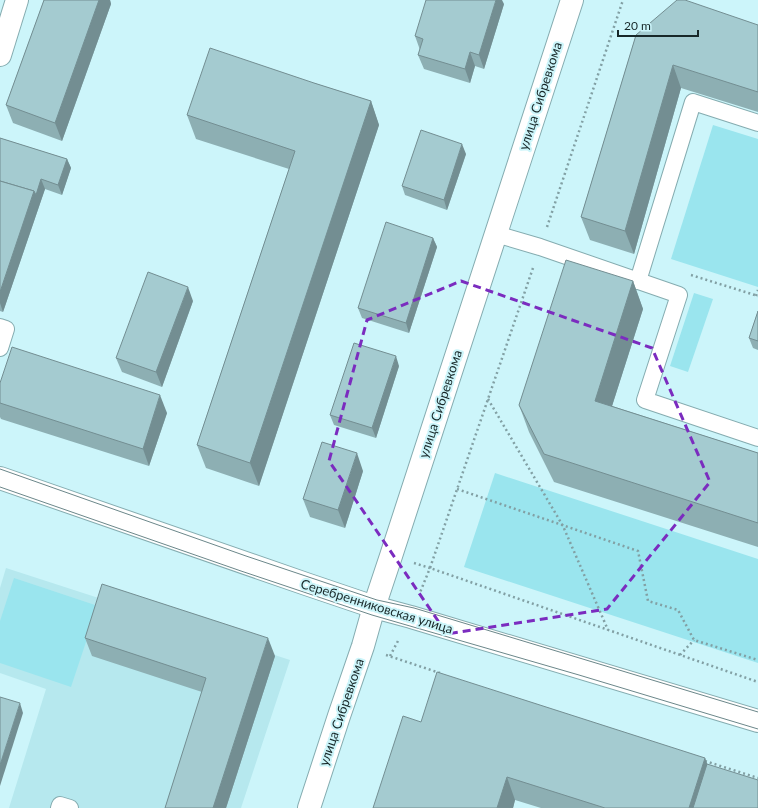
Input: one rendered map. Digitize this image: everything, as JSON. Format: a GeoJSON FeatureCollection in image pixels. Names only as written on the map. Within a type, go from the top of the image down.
{"type":"FeatureCollection","features":[{"type":"Feature","properties":{"kind":"street"},"geometry":{"type":"LineString","coordinates":[[1,50],[17,0]]}},
{"type":"Feature","properties":{"kind":"street","name":"улица Сибревкома"},"geometry":{"type":"LineString","coordinates":[[309,808],[363,646],[374,607],[572,0]]}},
{"type":"Feature","properties":{"kind":"street","name":"Серебренниковская улица"},"geometry":{"type":"LineString","coordinates":[[0,478],[236,561],[374,607],[758,721]]}},
{"type":"Feature","properties":{"kind":"lane"},"geometry":{"type":"LineString","coordinates":[[638,281],[693,102],[758,123]]}},
{"type":"Feature","properties":{"kind":"lane"},"geometry":{"type":"LineString","coordinates":[[496,234],[540,247],[679,295],[645,400],[758,438]]}},
{"type":"Feature","properties":{"kind":"lane"},"geometry":{"type":"LineString","coordinates":[[0,327],[6,329],[0,348]]}},
{"type":"Feature","properties":{"kind":"lane"},"geometry":{"type":"LineString","coordinates":[[59,808],[60,805],[70,808]]}},
{"type":"Feature","properties":{"kind":"path"},"geometry":{"type":"LineString","coordinates":[[623,0],[430,568],[758,682]]}},
{"type":"Feature","properties":{"kind":"path"},"geometry":{"type":"LineString","coordinates":[[688,274],[757,296],[758,290]]}},
{"type":"Feature","properties":{"kind":"path"},"geometry":{"type":"LineString","coordinates":[[488,398],[563,526],[608,630]]}},
{"type":"Feature","properties":{"kind":"path"},"geometry":{"type":"LineString","coordinates":[[457,489],[638,551],[648,601],[678,610],[694,640],[758,660]]}},
{"type":"Feature","properties":{"kind":"path"},"geometry":{"type":"LineString","coordinates":[[680,655],[694,640]]}},
{"type":"Feature","properties":{"kind":"path"},"geometry":{"type":"LineString","coordinates":[[363,646],[442,674]]}},
{"type":"Feature","properties":{"kind":"path"},"geometry":{"type":"LineString","coordinates":[[698,758],[758,778]]}},
{"type":"Feature","properties":{"kind":"highlighted area"},"geometry":{"type":"Polygon","coordinates":[[[461,281],[652,348],[710,482],[607,609],[447,634],[329,461],[367,320],[461,281]]]}},
{"type":"Feature","properties":{"kind":"shaded area"},"geometry":{"type":"Polygon","coordinates":[[[713,125],[758,139],[758,287],[671,259],[713,125]]]}},
{"type":"Feature","properties":{"kind":"shaded area"},"geometry":{"type":"Polygon","coordinates":[[[694,293],[713,299],[688,372],[670,366],[694,293]]]}},
{"type":"Feature","properties":{"kind":"shaded area"},"geometry":{"type":"Polygon","coordinates":[[[495,473],[758,559],[758,663],[464,567],[495,473]]]}},
{"type":"Feature","properties":{"kind":"shaded area"},"geometry":{"type":"Polygon","coordinates":[[[6,568],[290,660],[241,808],[9,808],[46,689],[0,673],[0,588],[6,568]]]}},
{"type":"Feature","properties":{"kind":"shaded area"},"geometry":{"type":"Polygon","coordinates":[[[14,578],[98,606],[71,687],[0,663],[0,621],[14,578]]]}},
{"type":"Feature","properties":{"kind":"building"},"geometry":{"type":"Polygon","coordinates":[[[44,0],[99,0],[55,123],[6,105],[44,0]]]}},
{"type":"Feature","properties":{"kind":"building"},"geometry":{"type":"Polygon","coordinates":[[[426,0],[496,0],[479,55],[470,52],[465,69],[418,55],[423,39],[415,36],[426,0]]]}},
{"type":"Feature","properties":{"kind":"building"},"geometry":{"type":"Polygon","coordinates":[[[677,0],[685,0],[758,25],[758,92],[673,65],[625,231],[581,217],[636,35],[677,0]]]}},
{"type":"Feature","properties":{"kind":"building"},"geometry":{"type":"Polygon","coordinates":[[[210,48],[371,101],[250,463],[197,445],[295,151],[187,115],[210,48]]]}},
{"type":"Feature","properties":{"kind":"building"},"geometry":{"type":"Polygon","coordinates":[[[421,130],[462,144],[444,200],[402,186],[421,130]]]}},
{"type":"Feature","properties":{"kind":"building"},"geometry":{"type":"Polygon","coordinates":[[[0,138],[67,159],[58,185],[41,179],[36,195],[34,191],[0,181],[0,138]]]}},
{"type":"Feature","properties":{"kind":"building"},"geometry":{"type":"Polygon","coordinates":[[[0,181],[34,191],[0,292],[0,181]]]}},
{"type":"Feature","properties":{"kind":"building"},"geometry":{"type":"Polygon","coordinates":[[[386,222],[433,238],[406,323],[358,308],[386,222]]]}},
{"type":"Feature","properties":{"kind":"building"},"geometry":{"type":"Polygon","coordinates":[[[566,260],[633,281],[595,401],[758,453],[758,523],[544,454],[519,405],[566,260]]]}},
{"type":"Feature","properties":{"kind":"building"},"geometry":{"type":"Polygon","coordinates":[[[148,272],[188,287],[156,372],[116,358],[148,272]]]}},
{"type":"Feature","properties":{"kind":"building"},"geometry":{"type":"Polygon","coordinates":[[[758,311],[758,341],[749,338],[758,311]]]}},
{"type":"Feature","properties":{"kind":"building"},"geometry":{"type":"Polygon","coordinates":[[[354,343],[396,356],[372,428],[330,415],[354,343]]]}},
{"type":"Feature","properties":{"kind":"building"},"geometry":{"type":"Polygon","coordinates":[[[12,347],[160,395],[143,449],[0,403],[0,383],[12,347]]]}},
{"type":"Feature","properties":{"kind":"building"},"geometry":{"type":"Polygon","coordinates":[[[322,442],[357,453],[338,510],[303,499],[322,442]]]}},
{"type":"Feature","properties":{"kind":"building"},"geometry":{"type":"Polygon","coordinates":[[[102,584],[268,638],[213,808],[165,808],[206,678],[85,638],[102,584]]]}},
{"type":"Feature","properties":{"kind":"building"},"geometry":{"type":"Polygon","coordinates":[[[437,672],[705,758],[689,808],[605,808],[507,777],[497,808],[373,808],[403,716],[421,722],[437,672]]]}},
{"type":"Feature","properties":{"kind":"building"},"geometry":{"type":"Polygon","coordinates":[[[0,697],[20,703],[0,765],[0,697]]]}},
{"type":"Feature","properties":{"kind":"building"},"geometry":{"type":"Polygon","coordinates":[[[707,764],[758,780],[758,808],[693,808],[707,764]]]}},
{"type":"Feature","properties":{"kind":"tram line"},"geometry":{"type":"LineString","coordinates":[[0,469],[246,556],[377,600],[414,608],[758,712]]}},
{"type":"Feature","properties":{"kind":"tram line"},"geometry":{"type":"LineString","coordinates":[[0,487],[372,615],[758,729]]}}]}
